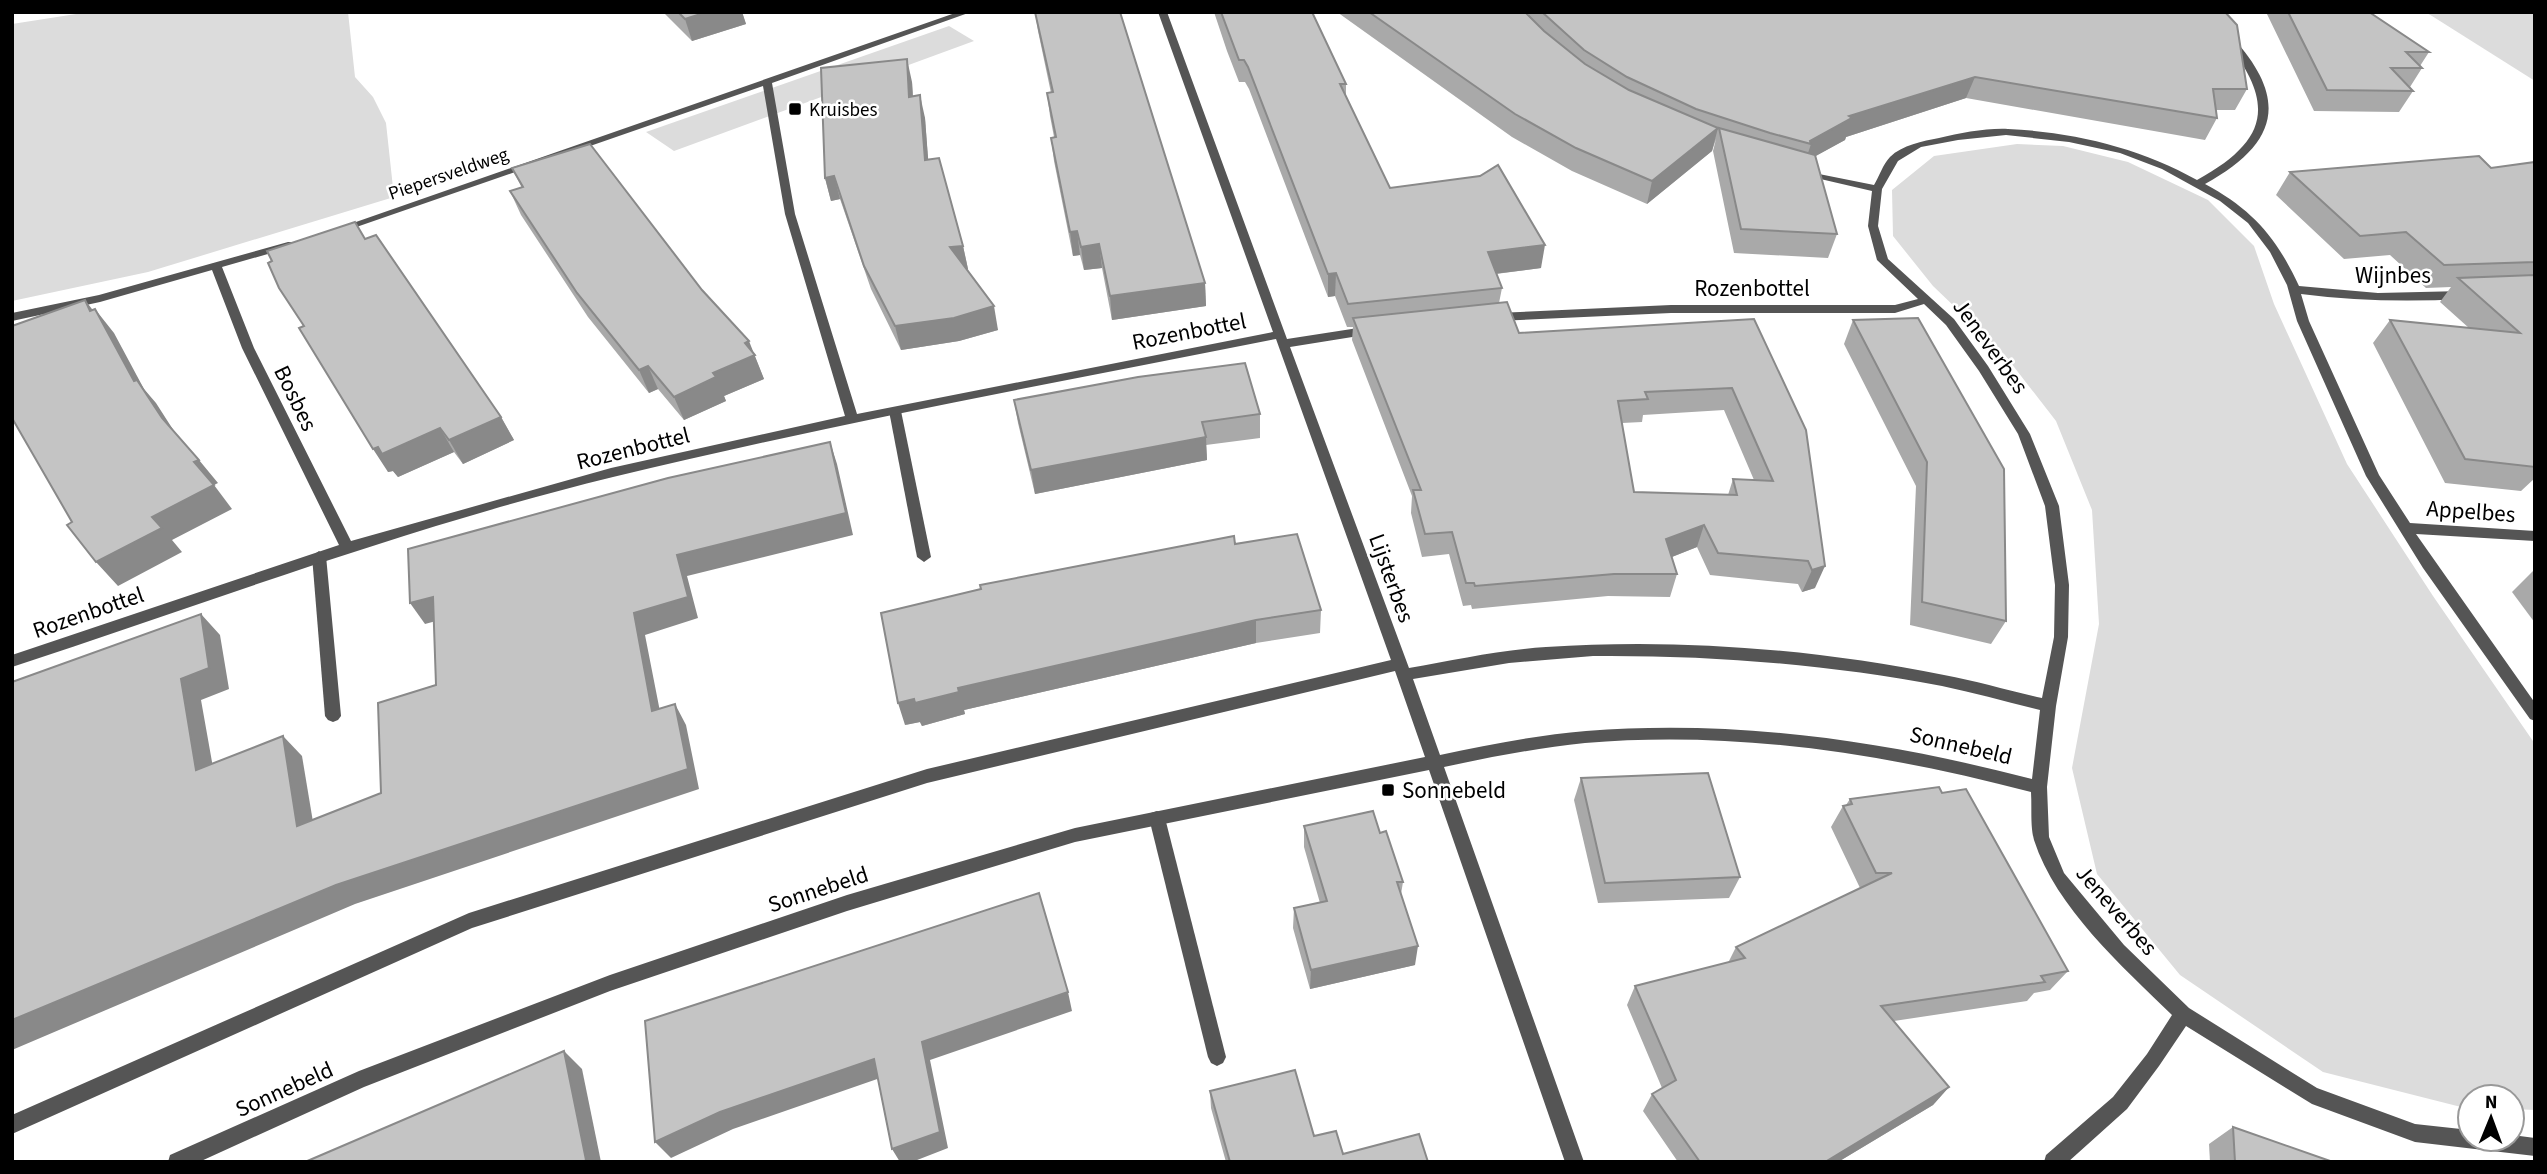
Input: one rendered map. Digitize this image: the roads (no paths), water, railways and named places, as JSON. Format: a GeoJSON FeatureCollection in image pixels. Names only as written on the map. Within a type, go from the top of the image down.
{"type":"FeatureCollection","features":[{"type":"Feature","properties":{"kind":"street","name":"Piepersveldweg"},"geometry":{"type":"LineString","coordinates":[[328,233],[967,12]]}},
{"type":"Feature","properties":{"kind":"street","name":"Lijsterbes"},"geometry":{"type":"LineString","coordinates":[[1162,12],[1402,670],[1575,1162]]}},
{"type":"Feature","properties":{"kind":"street"},"geometry":{"type":"LineString","coordinates":[[2198,184],[2226,169],[2245,149],[2265,120],[2262,88],[2238,48],[2223,33]]}},
{"type":"Feature","properties":{"kind":"street"},"geometry":{"type":"LineString","coordinates":[[767,81],[790,214],[852,419]]}},
{"type":"Feature","properties":{"kind":"street","name":"Jeneverbes"},"geometry":{"type":"LineString","coordinates":[[2535,715],[2494,660],[2404,527],[2373,476],[2303,321],[2294,289],[2275,251],[2252,221],[2198,184],[2166,167],[2123,151],[2068,139],[2006,132],[1958,136],[1918,145],[1894,159],[1877,189],[1873,226],[1883,260],[1950,322],[1984,369],[2024,434],[2052,506],[2062,585],[2061,637],[2048,706],[2039,787],[2041,837],[2057,878],[2118,951],[2183,1014],[2312,1095],[2415,1133],[2535,1147]]}},
{"type":"Feature","properties":{"kind":"street"},"geometry":{"type":"LineString","coordinates":[[1797,171],[1877,189]]}},
{"type":"Feature","properties":{"kind":"street"},"geometry":{"type":"LineString","coordinates":[[12,317],[100,298],[303,241]]}},
{"type":"Feature","properties":{"kind":"street","name":"Bosbes"},"geometry":{"type":"LineString","coordinates":[[216,265],[248,348],[347,547]]}},
{"type":"Feature","properties":{"kind":"street","name":"Wijnbes"},"geometry":{"type":"LineString","coordinates":[[2294,289],[2346,297],[2420,298],[2471,294]]}},
{"type":"Feature","properties":{"kind":"street","name":"Rozenbottel"},"geometry":{"type":"LineString","coordinates":[[1487,318],[1671,309],[1895,309],[1927,300]]}},
{"type":"Feature","properties":{"kind":"street","name":"Rozenbottel"},"geometry":{"type":"LineString","coordinates":[[12,661],[347,547],[611,473],[852,419],[1281,340],[1385,328]]}},
{"type":"Feature","properties":{"kind":"street"},"geometry":{"type":"LineString","coordinates":[[895,411],[924,556]]}},
{"type":"Feature","properties":{"kind":"street","name":"Appelbes"},"geometry":{"type":"LineString","coordinates":[[2404,527],[2535,536]]}},
{"type":"Feature","properties":{"kind":"street"},"geometry":{"type":"LineString","coordinates":[[319,556],[333,716]]}},
{"type":"Feature","properties":{"kind":"street"},"geometry":{"type":"LineString","coordinates":[[12,1125],[469,920],[927,776],[1402,670],[1544,653],[1636,650],[1747,653],[1933,678],[2048,706]]}},
{"type":"Feature","properties":{"kind":"street","name":"Sonnebeld"},"geometry":{"type":"LineString","coordinates":[[177,1162],[359,1080],[610,984],[846,903],[1075,835],[1493,748],[1588,736],[1718,735],[1794,739],[1893,753],[2039,787]]}},
{"type":"Feature","properties":{"kind":"street"},"geometry":{"type":"LineString","coordinates":[[1157,818],[1217,1057]]}},
{"type":"Feature","properties":{"kind":"street"},"geometry":{"type":"LineString","coordinates":[[2053,1162],[2120,1103],[2183,1014]]}},
{"type":"Feature","properties":{"kind":"place","name":"Kruisbes"},"geometry":{"type":"Point","coordinates":[795,109]}},
{"type":"Feature","properties":{"kind":"place","name":"Sonnebeld"},"geometry":{"type":"Point","coordinates":[1388,790]}}]}
